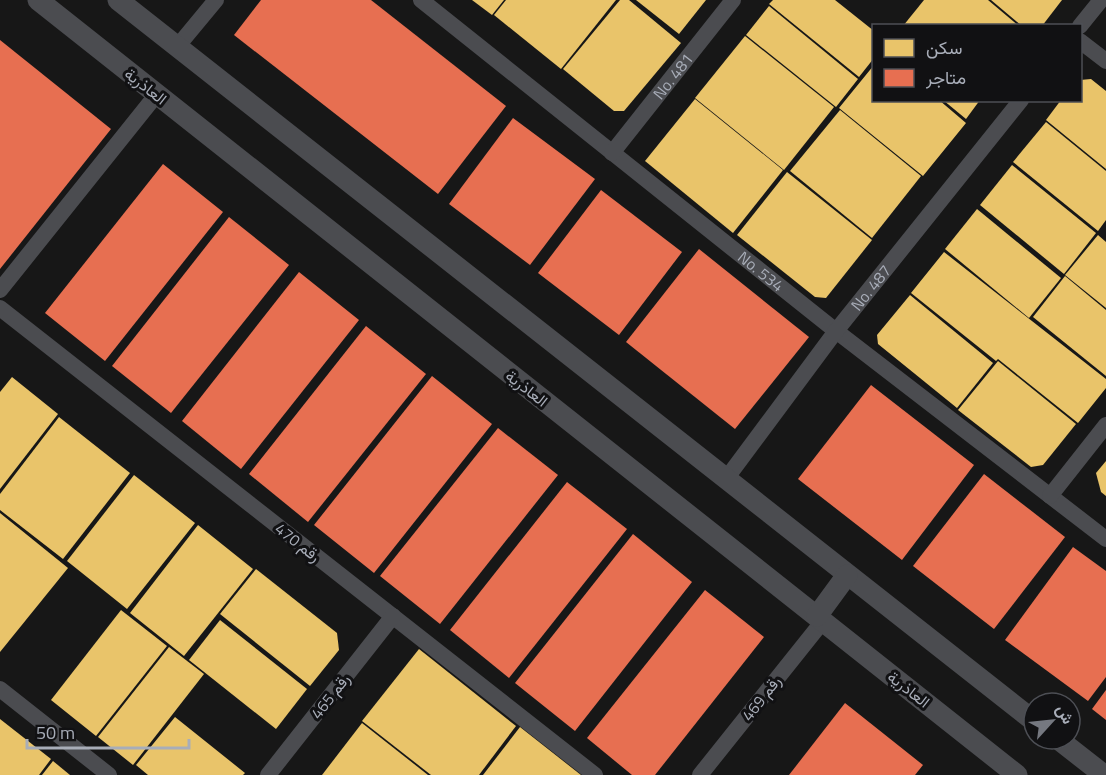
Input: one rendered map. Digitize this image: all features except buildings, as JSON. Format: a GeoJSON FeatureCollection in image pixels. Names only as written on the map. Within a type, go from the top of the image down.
{"type":"FeatureCollection","features":[{"type":"Feature","properties":{"kind":"street","name":"العاذرية"},"geometry":{"type":"LineString","coordinates":[[38,0],[1017,775]]}},
{"type":"Feature","properties":{"kind":"street"},"geometry":{"type":"LineString","coordinates":[[118,0],[1022,712]]}},
{"type":"Feature","properties":{"kind":"street"},"geometry":{"type":"LineString","coordinates":[[177,47],[216,0]]}},
{"type":"Feature","properties":{"kind":"street","name":"No. 534"},"geometry":{"type":"LineString","coordinates":[[421,0],[836,331],[1106,538]]}},
{"type":"Feature","properties":{"kind":"street","name":"No. 481"},"geometry":{"type":"LineString","coordinates":[[612,153],[733,0]]}},
{"type":"Feature","properties":{"kind":"street"},"geometry":{"type":"LineString","coordinates":[[1082,24],[1101,0]]}},
{"type":"Feature","properties":{"kind":"street"},"geometry":{"type":"LineString","coordinates":[[1082,43],[1106,61]]}},
{"type":"Feature","properties":{"kind":"street"},"geometry":{"type":"LineString","coordinates":[[0,290],[157,94]]}},
{"type":"Feature","properties":{"kind":"street","name":"No. 487"},"geometry":{"type":"LineString","coordinates":[[726,479],[836,331],[1019,102]]}},
{"type":"Feature","properties":{"kind":"street","name":"رقم 470"},"geometry":{"type":"LineString","coordinates":[[0,309],[595,775]]}},
{"type":"Feature","properties":{"kind":"street"},"geometry":{"type":"LineString","coordinates":[[1050,496],[1106,425]]}},
{"type":"Feature","properties":{"kind":"street"},"geometry":{"type":"LineString","coordinates":[[820,619],[847,575]]}},
{"type":"Feature","properties":{"kind":"street","name":"رقم 465"},"geometry":{"type":"LineString","coordinates":[[268,775],[393,616]]}},
{"type":"Feature","properties":{"kind":"street","name":"رقم 469"},"geometry":{"type":"LineString","coordinates":[[700,775],[820,619]]}},
{"type":"Feature","properties":{"kind":"street"},"geometry":{"type":"LineString","coordinates":[[0,689],[110,775]]}},
{"type":"Feature","properties":{"kind":"street"},"geometry":{"type":"LineString","coordinates":[[1073,751],[1104,775]]}}]}
